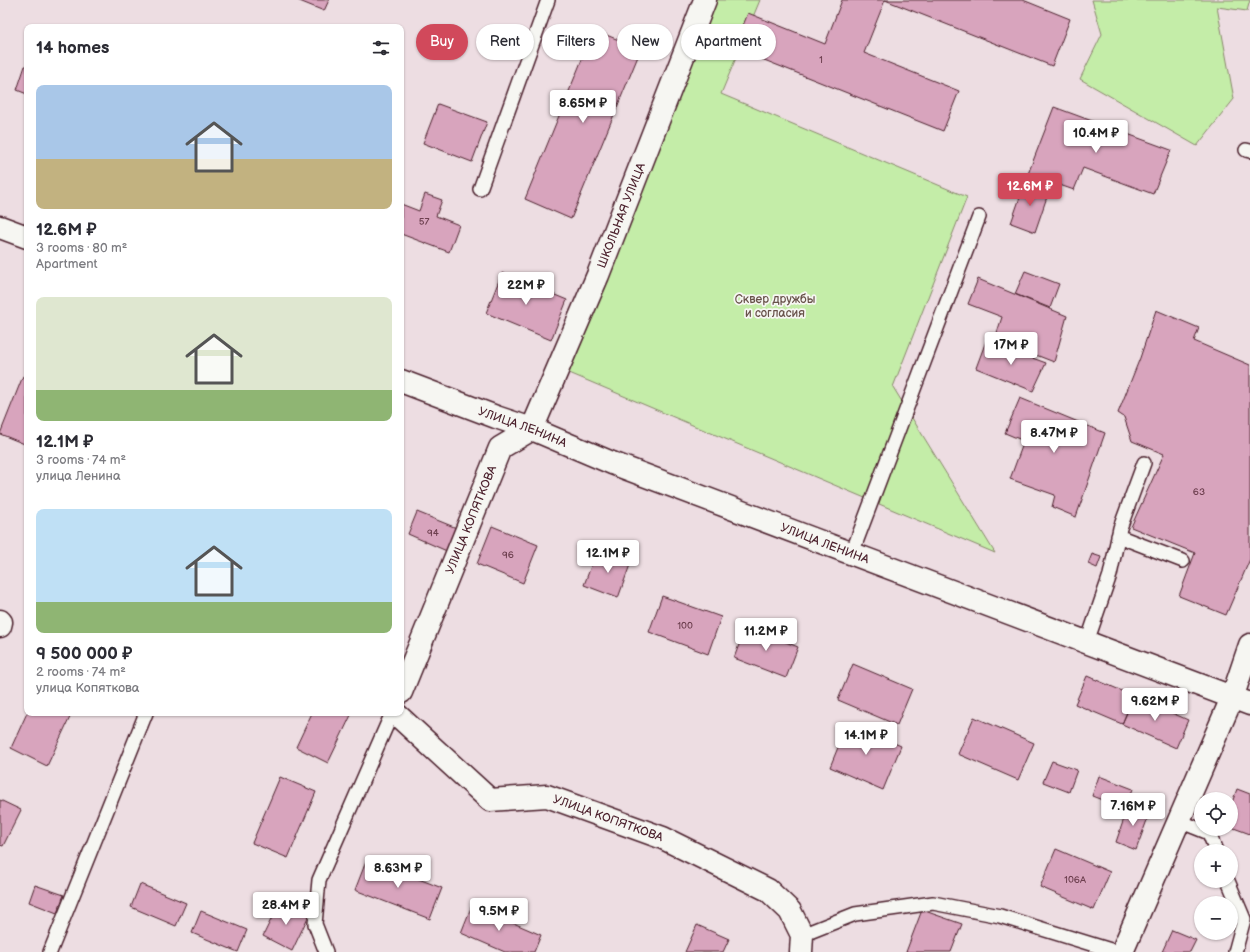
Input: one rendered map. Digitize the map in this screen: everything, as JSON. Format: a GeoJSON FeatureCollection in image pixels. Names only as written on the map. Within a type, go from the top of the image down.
{"type":"FeatureCollection","features":[{"type":"Feature","properties":{"kind":"street","name":"ШКОЛЬНАЯ УЛИЦА"},"geometry":{"type":"LineString","coordinates":[[532,429],[598,275],[705,0]]}},
{"type":"Feature","properties":{"kind":"street"},"geometry":{"type":"LineString","coordinates":[[0,227],[24,236]]}},
{"type":"Feature","properties":{"kind":"street","name":"УЛИЦА ЛЕНИНА"},"geometry":{"type":"LineString","coordinates":[[404,382],[496,418],[532,429],[612,463],[1241,701]]}},
{"type":"Feature","properties":{"kind":"street","name":"УЛИЦА КОПЯТКОВА"},"geometry":{"type":"LineString","coordinates":[[404,685],[500,448],[532,429]]}},
{"type":"Feature","properties":{"kind":"street"},"geometry":{"type":"LineString","coordinates":[[0,621],[2,622],[0,626]]}},
{"type":"Feature","properties":{"kind":"street"},"geometry":{"type":"LineString","coordinates":[[1122,952],[1179,821],[1241,701],[1250,645]]}},
{"type":"Feature","properties":{"kind":"street","name":"УЛИЦА КОПЯТКОВА"},"geometry":{"type":"LineString","coordinates":[[398,716],[490,800],[547,796],[663,838],[768,890],[790,910],[802,943]]}},
{"type":"Feature","properties":{"kind":"lane"},"geometry":{"type":"LineString","coordinates":[[480,189],[548,0]]}},
{"type":"Feature","properties":{"kind":"lane"},"geometry":{"type":"LineString","coordinates":[[852,554],[979,217]]}},
{"type":"Feature","properties":{"kind":"lane"},"geometry":{"type":"LineString","coordinates":[[1087,642],[1110,575],[1118,536],[1144,462]]}},
{"type":"Feature","properties":{"kind":"lane"},"geometry":{"type":"LineString","coordinates":[[1118,536],[1183,560]]}},
{"type":"Feature","properties":{"kind":"lane"},"geometry":{"type":"LineString","coordinates":[[50,952],[145,716]]}},
{"type":"Feature","properties":{"kind":"lane"},"geometry":{"type":"LineString","coordinates":[[326,952],[315,924],[319,880],[391,716]]}},
{"type":"Feature","properties":{"kind":"lane"},"geometry":{"type":"LineString","coordinates":[[1179,821],[1209,832],[1213,844]]}},
{"type":"Feature","properties":{"kind":"lane"},"geometry":{"type":"LineString","coordinates":[[1231,888],[1244,919],[1235,952]]}},
{"type":"Feature","properties":{"kind":"lane"},"geometry":{"type":"LineString","coordinates":[[802,943],[855,914],[933,903],[1000,916],[1117,952]]}},
{"type":"Feature","properties":{"kind":"green space","name":"Сквер дружбы и согласия"},"geometry":{"type":"Polygon","coordinates":[[[714,0],[760,0],[750,24],[705,24],[714,0]]]}},
{"type":"Feature","properties":{"kind":"green space"},"geometry":{"type":"Polygon","coordinates":[[[1092,0],[1250,0],[1247,11],[1217,7],[1234,99],[1197,146],[1080,79],[1102,34],[1092,0]]]}},
{"type":"Feature","properties":{"kind":"green space","name":"Сквер дружбы и согласия"},"geometry":{"type":"Polygon","coordinates":[[[690,60],[735,60],[721,94],[967,197],[893,387],[995,553],[567,372],[690,60]]]}},
{"type":"Feature","properties":{"kind":"building"},"geometry":{"type":"Polygon","coordinates":[[[297,0],[329,0],[324,11],[297,0]]]}},
{"type":"Feature","properties":{"kind":"building"},"geometry":{"type":"Polygon","coordinates":[[[842,0],[885,0],[864,53],[959,91],[943,131],[764,60],[776,60],[776,24],[825,44],[842,0]]]}},
{"type":"Feature","properties":{"kind":"building"},"geometry":{"type":"Polygon","coordinates":[[[885,0],[1023,0],[1070,19],[1052,66],[885,0]]]}},
{"type":"Feature","properties":{"kind":"building"},"geometry":{"type":"Polygon","coordinates":[[[748,13],[775,24],[744,24],[748,13]]]}},
{"type":"Feature","properties":{"kind":"building"},"geometry":{"type":"Polygon","coordinates":[[[609,36],[617,39],[617,60],[636,60],[571,219],[525,199],[582,60],[609,60],[609,36]]]}},
{"type":"Feature","properties":{"kind":"building"},"geometry":{"type":"Polygon","coordinates":[[[24,69],[24,93],[17,90],[24,69]]]}},
{"type":"Feature","properties":{"kind":"building"},"geometry":{"type":"Polygon","coordinates":[[[438,104],[487,122],[472,162],[423,143],[438,104]]]}},
{"type":"Feature","properties":{"kind":"building"},"geometry":{"type":"Polygon","coordinates":[[[1054,107],[1171,150],[1153,194],[1083,168],[1074,190],[1028,174],[1054,107]]]}},
{"type":"Feature","properties":{"kind":"building"},"geometry":{"type":"Polygon","coordinates":[[[1025,183],[1049,191],[1035,232],[1011,223],[1025,183]]]}},
{"type":"Feature","properties":{"kind":"building"},"geometry":{"type":"Polygon","coordinates":[[[425,194],[442,200],[436,216],[459,225],[449,252],[404,235],[404,205],[419,211],[425,194]]]}},
{"type":"Feature","properties":{"kind":"building"},"geometry":{"type":"Polygon","coordinates":[[[1025,271],[1059,284],[1050,308],[1015,294],[1025,271]]]}},
{"type":"Feature","properties":{"kind":"building"},"geometry":{"type":"Polygon","coordinates":[[[502,273],[567,300],[551,340],[486,313],[502,273]]]}},
{"type":"Feature","properties":{"kind":"building"},"geometry":{"type":"Polygon","coordinates":[[[978,279],[1067,316],[1054,362],[995,339],[1002,317],[968,304],[978,279]]]}},
{"type":"Feature","properties":{"kind":"building"},"geometry":{"type":"Polygon","coordinates":[[[1156,310],[1199,328],[1194,341],[1250,365],[1250,559],[1226,615],[1179,596],[1195,553],[1131,527],[1164,454],[1132,441],[1124,417],[1118,413],[1140,358],[1156,310]]]}},
{"type":"Feature","properties":{"kind":"building"},"geometry":{"type":"Polygon","coordinates":[[[986,341],[1046,363],[1033,391],[976,368],[986,341]]]}},
{"type":"Feature","properties":{"kind":"building"},"geometry":{"type":"Polygon","coordinates":[[[23,376],[24,444],[0,434],[23,376]]]}},
{"type":"Feature","properties":{"kind":"building"},"geometry":{"type":"Polygon","coordinates":[[[1020,398],[1105,433],[1076,517],[1052,507],[1055,495],[1010,479],[1024,441],[1005,433],[1020,398]]]}},
{"type":"Feature","properties":{"kind":"building"},"geometry":{"type":"Polygon","coordinates":[[[417,512],[459,529],[449,552],[408,534],[417,512]]]}},
{"type":"Feature","properties":{"kind":"building"},"geometry":{"type":"Polygon","coordinates":[[[492,526],[538,545],[523,583],[477,564],[492,526]]]}},
{"type":"Feature","properties":{"kind":"building"},"geometry":{"type":"Polygon","coordinates":[[[597,550],[631,562],[618,598],[584,585],[597,550]]]}},
{"type":"Feature","properties":{"kind":"building"},"geometry":{"type":"Polygon","coordinates":[[[1092,554],[1101,557],[1097,568],[1088,564],[1092,554]]]}},
{"type":"Feature","properties":{"kind":"building"},"geometry":{"type":"Polygon","coordinates":[[[662,596],[721,617],[708,654],[649,632],[662,596]]]}},
{"type":"Feature","properties":{"kind":"building"},"geometry":{"type":"Polygon","coordinates":[[[746,626],[798,647],[786,678],[734,658],[746,626]]]}},
{"type":"Feature","properties":{"kind":"building"},"geometry":{"type":"Polygon","coordinates":[[[853,664],[912,689],[897,725],[838,700],[853,664]]]}},
{"type":"Feature","properties":{"kind":"building"},"geometry":{"type":"Polygon","coordinates":[[[1087,676],[1134,696],[1122,724],[1075,704],[1087,676]]]}},
{"type":"Feature","properties":{"kind":"building"},"geometry":{"type":"Polygon","coordinates":[[[1134,696],[1188,720],[1176,748],[1122,724],[1134,696]]]}},
{"type":"Feature","properties":{"kind":"building"},"geometry":{"type":"Polygon","coordinates":[[[26,716],[71,716],[47,766],[11,748],[26,716]]]}},
{"type":"Feature","properties":{"kind":"building"},"geometry":{"type":"Polygon","coordinates":[[[311,716],[351,716],[328,763],[296,747],[311,716]]]}},
{"type":"Feature","properties":{"kind":"building"},"geometry":{"type":"Polygon","coordinates":[[[974,717],[1034,743],[1018,780],[958,754],[974,717]]]}},
{"type":"Feature","properties":{"kind":"building"},"geometry":{"type":"Polygon","coordinates":[[[848,723],[901,746],[883,790],[830,767],[848,723]]]}},
{"type":"Feature","properties":{"kind":"building"},"geometry":{"type":"Polygon","coordinates":[[[1052,761],[1077,770],[1069,792],[1043,782],[1052,761]]]}},
{"type":"Feature","properties":{"kind":"building"},"geometry":{"type":"Polygon","coordinates":[[[1099,776],[1133,789],[1125,809],[1092,796],[1099,776]]]}},
{"type":"Feature","properties":{"kind":"building"},"geometry":{"type":"Polygon","coordinates":[[[280,777],[316,792],[288,858],[252,843],[280,777]]]}},
{"type":"Feature","properties":{"kind":"building"},"geometry":{"type":"Polygon","coordinates":[[[1237,789],[1250,794],[1250,834],[1238,830],[1238,792],[1236,792],[1237,789]]]}},
{"type":"Feature","properties":{"kind":"building"},"geometry":{"type":"Polygon","coordinates":[[[0,800],[21,810],[3,846],[0,845],[0,800]]]}},
{"type":"Feature","properties":{"kind":"building"},"geometry":{"type":"Polygon","coordinates":[[[1129,804],[1150,812],[1136,850],[1116,842],[1129,804]]]}},
{"type":"Feature","properties":{"kind":"building"},"geometry":{"type":"Polygon","coordinates":[[[1056,849],[1110,872],[1094,910],[1040,887],[1056,849]]]}},
{"type":"Feature","properties":{"kind":"building"},"geometry":{"type":"Polygon","coordinates":[[[367,859],[442,888],[430,919],[355,890],[367,859]]]}},
{"type":"Feature","properties":{"kind":"building"},"geometry":{"type":"Polygon","coordinates":[[[140,884],[186,903],[176,926],[131,907],[140,884]]]}},
{"type":"Feature","properties":{"kind":"building"},"geometry":{"type":"Polygon","coordinates":[[[35,885],[64,895],[57,913],[29,902],[35,885]]]}},
{"type":"Feature","properties":{"kind":"building"},"geometry":{"type":"Polygon","coordinates":[[[280,901],[309,915],[292,951],[263,936],[280,901]]]}},
{"type":"Feature","properties":{"kind":"building"},"geometry":{"type":"Polygon","coordinates":[[[472,905],[541,935],[534,952],[505,952],[461,933],[472,905]]]}},
{"type":"Feature","properties":{"kind":"building"},"geometry":{"type":"Polygon","coordinates":[[[922,910],[962,924],[951,952],[906,952],[922,910]]]}},
{"type":"Feature","properties":{"kind":"building"},"geometry":{"type":"Polygon","coordinates":[[[201,911],[247,930],[238,952],[192,933],[201,911]]]}},
{"type":"Feature","properties":{"kind":"building"},"geometry":{"type":"Polygon","coordinates":[[[697,925],[729,939],[723,952],[685,952],[697,925]]]}},
{"type":"Feature","properties":{"kind":"building"},"geometry":{"type":"Polygon","coordinates":[[[1172,930],[1196,940],[1190,952],[1162,952],[1172,930]]]}}]}
